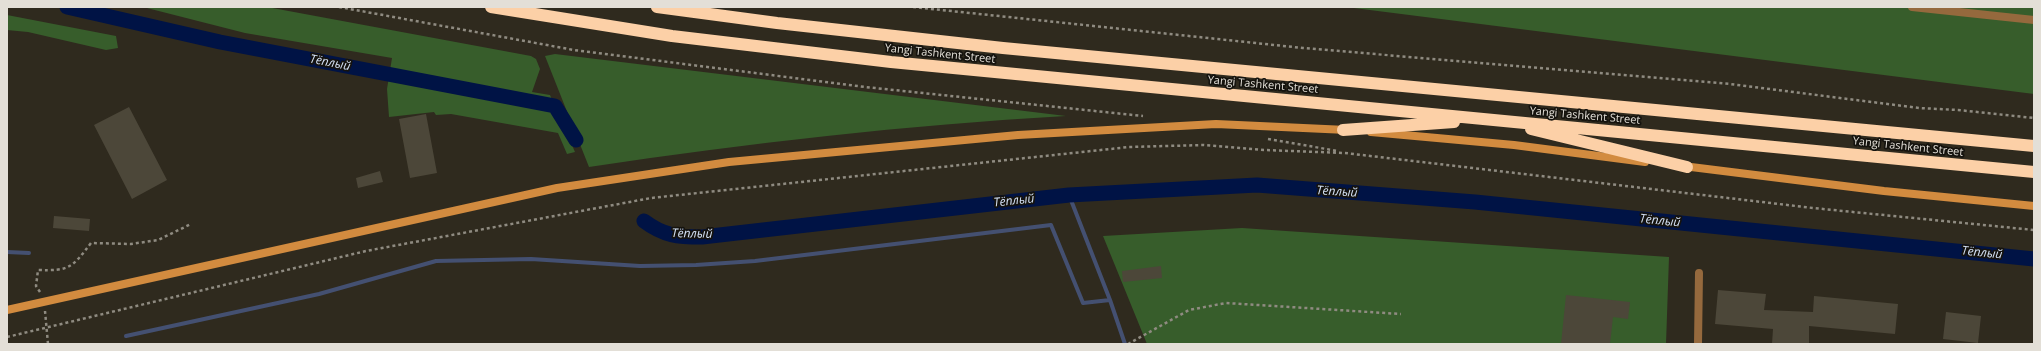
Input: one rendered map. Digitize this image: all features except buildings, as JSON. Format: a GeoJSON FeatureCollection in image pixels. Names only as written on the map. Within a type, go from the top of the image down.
{"type":"FeatureCollection","features":[{"type":"Feature","properties":{"kind":"highway","name":"Yangi Tashkent Street"},"geometry":{"type":"LineString","coordinates":[[491,7],[672,36],[805,53],[2034,172]]}},
{"type":"Feature","properties":{"kind":"highway","name":"Yangi Tashkent Street"},"geometry":{"type":"LineString","coordinates":[[657,7],[777,24],[996,47],[2034,146]]}},
{"type":"Feature","properties":{"kind":"highway"},"geometry":{"type":"LineString","coordinates":[[1343,130],[1488,119],[1687,167]]}},
{"type":"Feature","properties":{"kind":"main road"},"geometry":{"type":"LineString","coordinates":[[7,310],[45,300],[557,188],[729,162],[1018,135],[1216,124],[1343,130],[1514,145],[1884,191],[2034,206]]}},
{"type":"Feature","properties":{"kind":"lane"},"geometry":{"type":"LineString","coordinates":[[1912,7],[2034,20]]}},
{"type":"Feature","properties":{"kind":"lane"},"geometry":{"type":"LineString","coordinates":[[1698,344],[1699,273]]}},
{"type":"Feature","properties":{"kind":"path"},"geometry":{"type":"LineString","coordinates":[[339,7],[581,51],[865,87],[1126,113],[1149,117]]}},
{"type":"Feature","properties":{"kind":"path"},"geometry":{"type":"LineString","coordinates":[[913,7],[1303,48],[1730,84],[1919,108],[1958,110],[2034,118]]}},
{"type":"Feature","properties":{"kind":"path"},"geometry":{"type":"LineString","coordinates":[[1265,138],[1350,153],[1813,208],[2034,230]]}},
{"type":"Feature","properties":{"kind":"path"},"geometry":{"type":"LineString","coordinates":[[7,337],[366,251],[651,198],[1129,146],[1204,145],[1264,150],[1350,153]]}},
{"type":"Feature","properties":{"kind":"path"},"geometry":{"type":"LineString","coordinates":[[48,344],[45,300],[36,286],[38,270],[59,270],[71,266],[91,243],[131,244],[158,240],[191,224]]}},
{"type":"Feature","properties":{"kind":"path"},"geometry":{"type":"LineString","coordinates":[[1128,344],[1189,310],[1226,303],[1401,314]]}},
{"type":"Feature","properties":{"kind":"green space"},"geometry":{"type":"Polygon","coordinates":[[[143,7],[267,7],[531,56],[536,59],[540,69],[532,92],[550,95],[575,152],[567,154],[558,133],[451,114],[436,115],[434,112],[389,117],[387,89],[392,58],[245,33],[143,7]]]}},
{"type":"Feature","properties":{"kind":"green space"},"geometry":{"type":"Polygon","coordinates":[[[1346,7],[2034,7],[2034,94],[1346,7]]]}},
{"type":"Feature","properties":{"kind":"green space"},"geometry":{"type":"Polygon","coordinates":[[[7,15],[116,36],[118,48],[106,50],[28,32],[7,30],[7,15]]]}},
{"type":"Feature","properties":{"kind":"green space"},"geometry":{"type":"Polygon","coordinates":[[[555,54],[1066,116],[946,124],[827,136],[708,150],[589,167],[545,56],[555,54]]]}},
{"type":"Feature","properties":{"kind":"green space"},"geometry":{"type":"Polygon","coordinates":[[[1242,228],[1669,257],[1666,344],[1147,344],[1103,236],[1242,228]]]}},
{"type":"Feature","properties":{"kind":"waterway","name":"Тёплый"},"geometry":{"type":"LineString","coordinates":[[67,7],[220,42],[555,106],[576,140]]}},
{"type":"Feature","properties":{"kind":"waterway","name":"Тёплый"},"geometry":{"type":"LineString","coordinates":[[644,221],[658,230],[672,235],[702,237],[1069,195],[1257,185],[1475,202],[2034,259]]}},
{"type":"Feature","properties":{"kind":"waterway"},"geometry":{"type":"LineString","coordinates":[[1069,195],[1110,300]]}},
{"type":"Feature","properties":{"kind":"waterway"},"geometry":{"type":"LineString","coordinates":[[126,336],[319,294],[436,261],[531,259],[640,266],[696,265],[755,261],[1051,225],[1083,303],[1110,300],[1125,344]]}},
{"type":"Feature","properties":{"kind":"waterway"},"geometry":{"type":"LineString","coordinates":[[7,252],[29,253]]}}]}
